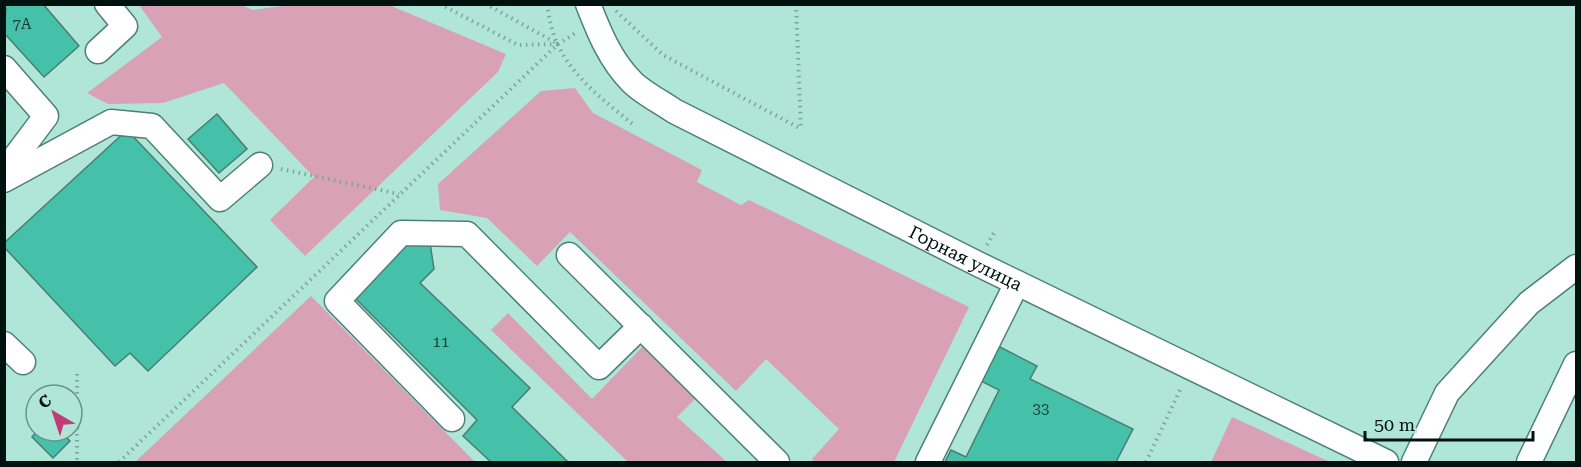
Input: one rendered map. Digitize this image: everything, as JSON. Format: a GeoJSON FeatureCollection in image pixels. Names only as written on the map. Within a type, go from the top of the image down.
{"type":"FeatureCollection","features":[{"type":"Feature","properties":{"kind":"street"},"geometry":{"type":"LineString","coordinates":[[98,51],[125,26],[107,4]]}},
{"type":"Feature","properties":{"kind":"street","name":"Горная улица"},"geometry":{"type":"LineString","coordinates":[[591,13],[602,40],[633,82],[674,111],[1017,283],[1386,462]]}},
{"type":"Feature","properties":{"kind":"street"},"geometry":{"type":"LineString","coordinates":[[4,68],[46,116],[4,172]]}},
{"type":"Feature","properties":{"kind":"street"},"geometry":{"type":"LineString","coordinates":[[4,180],[111,122],[152,126],[220,199],[260,165]]}},
{"type":"Feature","properties":{"kind":"street"},"geometry":{"type":"LineString","coordinates":[[452,419],[337,300],[402,233],[467,234],[599,367],[640,326]]}},
{"type":"Feature","properties":{"kind":"street"},"geometry":{"type":"LineString","coordinates":[[569,255],[777,462]]}},
{"type":"Feature","properties":{"kind":"street"},"geometry":{"type":"LineString","coordinates":[[1414,462],[1446,393],[1529,303],[1576,267]]}},
{"type":"Feature","properties":{"kind":"street"},"geometry":{"type":"LineString","coordinates":[[928,462],[1017,283]]}},
{"type":"Feature","properties":{"kind":"street"},"geometry":{"type":"LineString","coordinates":[[4,344],[23,362]]}},
{"type":"Feature","properties":{"kind":"street"},"geometry":{"type":"LineString","coordinates":[[1528,462],[1576,363]]}},
{"type":"Feature","properties":{"kind":"street"},"geometry":{"type":"LineString","coordinates":[[1332,437],[1354,454],[1360,462]]}},
{"type":"Feature","properties":{"kind":"path"},"geometry":{"type":"LineString","coordinates":[[440,4],[518,45],[558,44]]}},
{"type":"Feature","properties":{"kind":"path"},"geometry":{"type":"LineString","coordinates":[[486,4],[558,44]]}},
{"type":"Feature","properties":{"kind":"path"},"geometry":{"type":"LineString","coordinates":[[547,4],[558,44],[574,68],[596,94],[634,126]]}},
{"type":"Feature","properties":{"kind":"path"},"geometry":{"type":"LineString","coordinates":[[614,4],[614,9],[663,55],[801,129],[796,4]]}},
{"type":"Feature","properties":{"kind":"path"},"geometry":{"type":"LineString","coordinates":[[119,462],[591,13]]}},
{"type":"Feature","properties":{"kind":"path"},"geometry":{"type":"LineString","coordinates":[[260,165],[399,194]]}},
{"type":"Feature","properties":{"kind":"path"},"geometry":{"type":"LineString","coordinates":[[77,374],[77,462]]}},
{"type":"Feature","properties":{"kind":"path"},"geometry":{"type":"LineString","coordinates":[[1146,462],[1182,387]]}},
{"type":"Feature","properties":{"kind":"shaded area"},"geometry":{"type":"Polygon","coordinates":[[[139,5],[241,5],[253,10],[289,5],[389,5],[506,54],[498,72],[305,256],[270,220],[314,177],[224,83],[163,103],[108,104],[87,93],[162,37],[139,5]]]}},
{"type":"Feature","properties":{"kind":"shaded area"},"geometry":{"type":"Polygon","coordinates":[[[575,88],[593,113],[702,170],[697,182],[741,205],[749,200],[969,307],[894,462],[815,462],[812,459],[839,429],[766,359],[736,391],[570,232],[537,266],[487,218],[440,210],[438,184],[541,91],[575,88]]]}},
{"type":"Feature","properties":{"kind":"shaded area"},"geometry":{"type":"Polygon","coordinates":[[[311,296],[475,462],[135,462],[311,296]]]}},
{"type":"Feature","properties":{"kind":"shaded area"},"geometry":{"type":"Polygon","coordinates":[[[508,313],[592,399],[645,344],[699,395],[677,417],[727,462],[628,462],[491,330],[508,313]]]}},
{"type":"Feature","properties":{"kind":"shaded area"},"geometry":{"type":"Polygon","coordinates":[[[1232,417],[1330,462],[1211,462],[1232,417]]]}},
{"type":"Feature","properties":{"kind":"building"},"geometry":{"type":"Polygon","coordinates":[[[4,4],[43,4],[79,46],[44,77],[4,33],[6,9],[4,4]]]}},
{"type":"Feature","properties":{"kind":"building"},"geometry":{"type":"Polygon","coordinates":[[[217,114],[247,149],[219,173],[188,139],[217,114]]]}},
{"type":"Feature","properties":{"kind":"building"},"geometry":{"type":"Polygon","coordinates":[[[127,130],[257,267],[148,371],[130,353],[115,366],[4,247],[4,243],[127,130]]]}},
{"type":"Feature","properties":{"kind":"building"},"geometry":{"type":"Polygon","coordinates":[[[430,243],[434,269],[420,283],[530,388],[512,407],[568,462],[491,462],[463,436],[477,420],[354,297],[401,246],[430,243]]]}},
{"type":"Feature","properties":{"kind":"building"},"geometry":{"type":"Polygon","coordinates":[[[996,345],[1037,366],[1030,379],[1133,429],[1116,462],[945,462],[951,450],[966,457],[999,390],[979,380],[996,345]]]}},
{"type":"Feature","properties":{"kind":"building"},"geometry":{"type":"Polygon","coordinates":[[[38,443],[68,443],[53,458],[38,443]]]}}]}
